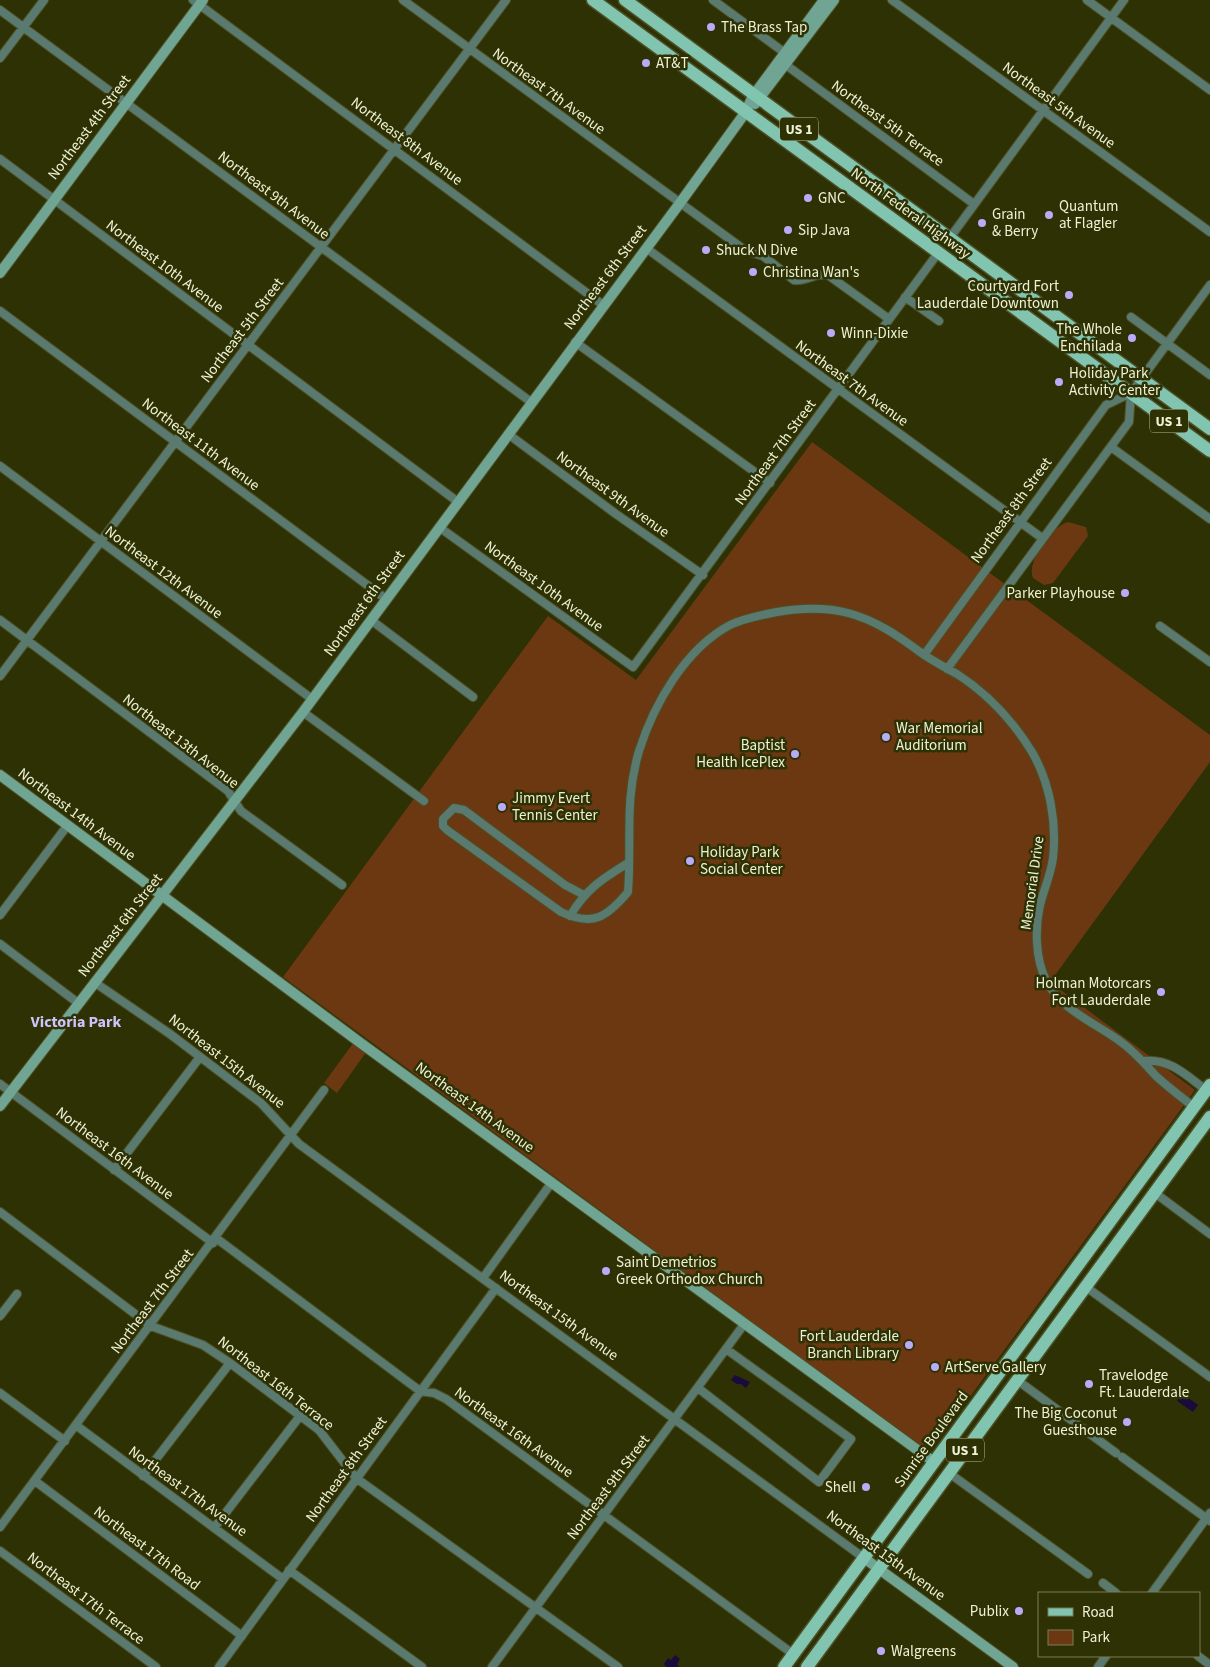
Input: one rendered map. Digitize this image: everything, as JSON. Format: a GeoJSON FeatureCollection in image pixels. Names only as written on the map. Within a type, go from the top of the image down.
{"type":"FeatureCollection","features":[{"type":"Feature","properties":{"kind":"main road","name":"North Federal Highway"},"geometry":{"type":"LineString","coordinates":[[594,0],[745,113],[1210,451]]}},
{"type":"Feature","properties":{"kind":"main road","name":"North Federal Highway"},"geometry":{"type":"LineString","coordinates":[[625,0],[1210,430]]}},
{"type":"Feature","properties":{"kind":"main road"},"geometry":{"type":"LineString","coordinates":[[919,239],[949,239]]}},
{"type":"Feature","properties":{"kind":"main road"},"geometry":{"type":"LineString","coordinates":[[938,253],[951,252],[974,257]]}},
{"type":"Feature","properties":{"kind":"main road"},"geometry":{"type":"LineString","coordinates":[[1207,1121],[1208,1088]]}},
{"type":"Feature","properties":{"kind":"main road","name":"Sunrise Boulevard"},"geometry":{"type":"LineString","coordinates":[[784,1667],[1208,1088]]}},
{"type":"Feature","properties":{"kind":"main road","name":"US 1"},"geometry":{"type":"LineString","coordinates":[[809,1666],[1207,1121]]}},
{"type":"Feature","properties":{"kind":"main road"},"geometry":{"type":"LineString","coordinates":[[1086,1286],[1083,1270],[1088,1252]]}},
{"type":"Feature","properties":{"kind":"street"},"geometry":{"type":"LineString","coordinates":[[0,58],[44,0]]}},
{"type":"Feature","properties":{"kind":"street","name":"Northeast 7th Avenue"},"geometry":{"type":"LineString","coordinates":[[403,0],[746,252],[763,256],[794,280],[806,280],[816,274],[828,275],[889,319]]}},
{"type":"Feature","properties":{"kind":"street","name":"Northeast 5th Street"},"geometry":{"type":"LineString","coordinates":[[0,676],[506,0]]}},
{"type":"Feature","properties":{"kind":"street"},"geometry":{"type":"LineString","coordinates":[[713,0],[784,53]]}},
{"type":"Feature","properties":{"kind":"street","name":"Northeast 6th Street"},"geometry":{"type":"LineString","coordinates":[[0,1106],[303,712],[575,342],[680,203],[756,98],[784,53],[824,0]]}},
{"type":"Feature","properties":{"kind":"street","name":"Northeast 6th Street"},"geometry":{"type":"LineString","coordinates":[[756,98],[786,65],[834,0]]}},
{"type":"Feature","properties":{"kind":"street","name":"Northeast 5th Avenue"},"geometry":{"type":"LineString","coordinates":[[892,0],[1210,232]]}},
{"type":"Feature","properties":{"kind":"street"},"geometry":{"type":"LineString","coordinates":[[1087,0],[1210,90]]}},
{"type":"Feature","properties":{"kind":"street"},"geometry":{"type":"LineString","coordinates":[[949,239],[1124,0]]}},
{"type":"Feature","properties":{"kind":"street","name":"Northeast 4th Street"},"geometry":{"type":"LineString","coordinates":[[0,273],[198,2]]}},
{"type":"Feature","properties":{"kind":"street","name":"Northeast 8th Avenue"},"geometry":{"type":"LineString","coordinates":[[198,2],[603,305]]}},
{"type":"Feature","properties":{"kind":"street","name":"Northeast 9th Avenue"},"geometry":{"type":"LineString","coordinates":[[0,10],[531,402]]}},
{"type":"Feature","properties":{"kind":"street","name":"Northeast 5th Terrace"},"geometry":{"type":"LineString","coordinates":[[786,65],[974,204]]}},
{"type":"Feature","properties":{"kind":"street","name":"Northeast 10th Avenue"},"geometry":{"type":"LineString","coordinates":[[0,159],[458,502]]}},
{"type":"Feature","properties":{"kind":"street","name":"Northeast 7th Avenue"},"geometry":{"type":"LineString","coordinates":[[646,248],[1042,538]]}},
{"type":"Feature","properties":{"kind":"street","name":"Northeast 7th Street"},"geometry":{"type":"LineString","coordinates":[[633,667],[703,575],[938,253]]}},
{"type":"Feature","properties":{"kind":"street","name":"Northeast 8th Street"},"geometry":{"type":"LineString","coordinates":[[924,654],[1106,405],[1130,393],[1210,285]]}},
{"type":"Feature","properties":{"kind":"street"},"geometry":{"type":"LineString","coordinates":[[905,297],[939,321]]}},
{"type":"Feature","properties":{"kind":"street","name":"Northeast 11th Avenue"},"geometry":{"type":"LineString","coordinates":[[0,311],[386,599]]}},
{"type":"Feature","properties":{"kind":"street"},"geometry":{"type":"LineString","coordinates":[[1131,317],[1210,375]]}},
{"type":"Feature","properties":{"kind":"street"},"geometry":{"type":"LineString","coordinates":[[575,342],[770,483]]}},
{"type":"Feature","properties":{"kind":"street"},"geometry":{"type":"LineString","coordinates":[[947,669],[1129,422],[1130,393]]}},
{"type":"Feature","properties":{"kind":"street","name":"Northeast 9th Avenue"},"geometry":{"type":"LineString","coordinates":[[508,434],[616,514],[703,575]]}},
{"type":"Feature","properties":{"kind":"street"},"geometry":{"type":"LineString","coordinates":[[1111,447],[1210,519]]}},
{"type":"Feature","properties":{"kind":"street","name":"Northeast 12th Avenue"},"geometry":{"type":"LineString","coordinates":[[0,466],[312,699]]}},
{"type":"Feature","properties":{"kind":"street","name":"Northeast 10th Avenue"},"geometry":{"type":"LineString","coordinates":[[440,527],[633,667]]}},
{"type":"Feature","properties":{"kind":"street","name":"Memorial Drive"},"geometry":{"type":"LineString","coordinates":[[570,916],[582,920],[600,918],[628,892],[629,796],[639,752],[650,720],[683,667],[704,644],[730,626],[760,615],[796,608],[830,609],[872,622],[900,637],[993,702],[1012,723],[1033,754],[1045,780],[1054,819],[1053,859],[1039,908],[1038,926],[1037,952],[1046,981],[1066,1005],[1119,1040],[1144,1061],[1168,1087],[1194,1107]]}},
{"type":"Feature","properties":{"kind":"street","name":"Northeast 13th Avenue"},"geometry":{"type":"LineString","coordinates":[[0,620],[228,791],[240,811],[342,884]]}},
{"type":"Feature","properties":{"kind":"street"},"geometry":{"type":"LineString","coordinates":[[371,620],[473,697]]}},
{"type":"Feature","properties":{"kind":"street"},"geometry":{"type":"LineString","coordinates":[[1160,626],[1210,662]]}},
{"type":"Feature","properties":{"kind":"street"},"geometry":{"type":"LineString","coordinates":[[303,712],[424,801]]}},
{"type":"Feature","properties":{"kind":"street","name":"Northeast 14th Avenue"},"geometry":{"type":"LineString","coordinates":[[0,775],[934,1462]]}},
{"type":"Feature","properties":{"kind":"street"},"geometry":{"type":"LineString","coordinates":[[584,895],[565,885],[464,810],[454,808],[443,819],[443,826],[447,830],[561,912],[570,916],[584,895],[628,863]]}},
{"type":"Feature","properties":{"kind":"street"},"geometry":{"type":"LineString","coordinates":[[0,915],[67,826]]}},
{"type":"Feature","properties":{"kind":"street"},"geometry":{"type":"LineString","coordinates":[[612,873],[629,882]]}},
{"type":"Feature","properties":{"kind":"street"},"geometry":{"type":"LineString","coordinates":[[0,944],[78,1003]]}},
{"type":"Feature","properties":{"kind":"street","name":"Northeast 15th Avenue"},"geometry":{"type":"LineString","coordinates":[[94,982],[261,1103],[292,1134],[299,1144],[1013,1667]]}},
{"type":"Feature","properties":{"kind":"street"},"geometry":{"type":"LineString","coordinates":[[114,1170],[200,1057]]}},
{"type":"Feature","properties":{"kind":"street"},"geometry":{"type":"LineString","coordinates":[[1144,1061],[1154,1060],[1174,1066],[1208,1088]]}},
{"type":"Feature","properties":{"kind":"street","name":"Northeast 16th Avenue"},"geometry":{"type":"LineString","coordinates":[[0,1084],[114,1170],[215,1240],[420,1391],[434,1392],[446,1399],[793,1654]]}},
{"type":"Feature","properties":{"kind":"street","name":"Northeast 7th Street"},"geometry":{"type":"LineString","coordinates":[[0,1527],[215,1240],[324,1090]]}},
{"type":"Feature","properties":{"kind":"street"},"geometry":{"type":"LineString","coordinates":[[483,1278],[552,1182]]}},
{"type":"Feature","properties":{"kind":"street"},"geometry":{"type":"LineString","coordinates":[[1154,1193],[1210,1234]]}},
{"type":"Feature","properties":{"kind":"street","name":"Northeast 16th Terrace"},"geometry":{"type":"LineString","coordinates":[[0,1212],[151,1326],[203,1345],[230,1363],[318,1430],[356,1478],[618,1667]]}},
{"type":"Feature","properties":{"kind":"street"},"geometry":{"type":"LineString","coordinates":[[1086,1286],[1210,1377]]}},
{"type":"Feature","properties":{"kind":"street","name":"Northeast 8th Street"},"geometry":{"type":"LineString","coordinates":[[221,1666],[282,1579],[496,1288]]}},
{"type":"Feature","properties":{"kind":"street"},"geometry":{"type":"LineString","coordinates":[[0,1316],[17,1294]]}},
{"type":"Feature","properties":{"kind":"street","name":"Northeast 9th Street"},"geometry":{"type":"LineString","coordinates":[[492,1667],[745,1323]]}},
{"type":"Feature","properties":{"kind":"street"},"geometry":{"type":"LineString","coordinates":[[698,1388],[819,1482],[850,1439],[726,1349]]}},
{"type":"Feature","properties":{"kind":"street"},"geometry":{"type":"LineString","coordinates":[[143,1476],[230,1363]]}},
{"type":"Feature","properties":{"kind":"street"},"geometry":{"type":"LineString","coordinates":[[1017,1380],[1209,1518],[1153,1592]]}},
{"type":"Feature","properties":{"kind":"street"},"geometry":{"type":"LineString","coordinates":[[0,1393],[65,1441]]}},
{"type":"Feature","properties":{"kind":"street"},"geometry":{"type":"LineString","coordinates":[[214,1528],[300,1416]]}},
{"type":"Feature","properties":{"kind":"street","name":"Northeast 17th Avenue"},"geometry":{"type":"LineString","coordinates":[[77,1426],[282,1579]]}},
{"type":"Feature","properties":{"kind":"street"},"geometry":{"type":"LineString","coordinates":[[949,1473],[1088,1574]]}},
{"type":"Feature","properties":{"kind":"street","name":"Northeast 17th Road"},"geometry":{"type":"LineString","coordinates":[[35,1481],[242,1636]]}},
{"type":"Feature","properties":{"kind":"street","name":"Northeast 17th Terrace"},"geometry":{"type":"LineString","coordinates":[[0,1551],[156,1667]]}},
{"type":"Feature","properties":{"kind":"street"},"geometry":{"type":"LineString","coordinates":[[289,1570],[422,1667]]}},
{"type":"Feature","properties":{"kind":"street"},"geometry":{"type":"LineString","coordinates":[[1103,1583],[1115,1592]]}},
{"type":"Feature","properties":{"kind":"street"},"geometry":{"type":"LineString","coordinates":[[1199,1657],[1210,1665]]}},
{"type":"Feature","properties":{"kind":"green space"},"geometry":{"type":"Polygon","coordinates":[[[812,442],[1210,735],[1210,762],[1050,982],[1195,1090],[933,1447],[919,1445],[283,977],[548,616],[636,680],[812,442]]]}},
{"type":"Feature","properties":{"kind":"green space"},"geometry":{"type":"Polygon","coordinates":[[[1068,522],[1086,527],[1088,536],[1053,583],[1044,585],[1033,578],[1033,563],[1048,537],[1068,522]]]}},
{"type":"Feature","properties":{"kind":"green space"},"geometry":{"type":"Polygon","coordinates":[[[354,1042],[367,1051],[337,1093],[324,1083],[354,1042]]]}},
{"type":"Feature","properties":{"kind":"shaded area"},"geometry":{"type":"Polygon","coordinates":[[[735,1375],[750,1382],[746,1388],[731,1380],[735,1375]]]}},
{"type":"Feature","properties":{"kind":"shaded area"},"geometry":{"type":"Polygon","coordinates":[[[1182,1393],[1198,1405],[1193,1412],[1177,1401],[1182,1393]]]}},
{"type":"Feature","properties":{"kind":"shaded area"},"geometry":{"type":"Polygon","coordinates":[[[675,1655],[680,1659],[677,1664],[679,1667],[666,1667],[664,1664],[668,1658],[671,1660],[675,1655]]]}},
{"type":"Feature","properties":{"kind":"place","name":"The Brass Tap"},"geometry":{"type":"Point","coordinates":[711,27]}},
{"type":"Feature","properties":{"kind":"place","name":"AT&T"},"geometry":{"type":"Point","coordinates":[646,63]}},
{"type":"Feature","properties":{"kind":"place","name":"GNC"},"geometry":{"type":"Point","coordinates":[808,198]}},
{"type":"Feature","properties":{"kind":"place","name":"Quantum at Flagler"},"geometry":{"type":"Point","coordinates":[1049,215]}},
{"type":"Feature","properties":{"kind":"place","name":"Grain & Berry"},"geometry":{"type":"Point","coordinates":[982,223]}},
{"type":"Feature","properties":{"kind":"place","name":"Sip Java"},"geometry":{"type":"Point","coordinates":[788,230]}},
{"type":"Feature","properties":{"kind":"place","name":"Shuck N Dive"},"geometry":{"type":"Point","coordinates":[706,250]}},
{"type":"Feature","properties":{"kind":"place","name":"Christina Wan's"},"geometry":{"type":"Point","coordinates":[753,272]}},
{"type":"Feature","properties":{"kind":"place","name":"Courtyard Fort Lauderdale Downtown"},"geometry":{"type":"Point","coordinates":[1069,295]}},
{"type":"Feature","properties":{"kind":"place","name":"Winn-Dixie"},"geometry":{"type":"Point","coordinates":[831,333]}},
{"type":"Feature","properties":{"kind":"place","name":"The Whole Enchilada"},"geometry":{"type":"Point","coordinates":[1132,338]}},
{"type":"Feature","properties":{"kind":"place","name":"Holiday Park Activity Center"},"geometry":{"type":"Point","coordinates":[1059,382]}},
{"type":"Feature","properties":{"kind":"place","name":"Parker Playhouse"},"geometry":{"type":"Point","coordinates":[1125,593]}},
{"type":"Feature","properties":{"kind":"place","name":"War Memorial Auditorium"},"geometry":{"type":"Point","coordinates":[886,737]}},
{"type":"Feature","properties":{"kind":"place","name":"Baptist Health IcePlex"},"geometry":{"type":"Point","coordinates":[795,754]}},
{"type":"Feature","properties":{"kind":"place","name":"Jimmy Evert Tennis Center"},"geometry":{"type":"Point","coordinates":[502,807]}},
{"type":"Feature","properties":{"kind":"place","name":"Holiday Park Social Center"},"geometry":{"type":"Point","coordinates":[690,861]}},
{"type":"Feature","properties":{"kind":"place","name":"Holman Motorcars Fort Lauderdale"},"geometry":{"type":"Point","coordinates":[1161,992]}},
{"type":"Feature","properties":{"kind":"place","name":"Saint Demetrios Greek Orthodox Church"},"geometry":{"type":"Point","coordinates":[606,1271]}},
{"type":"Feature","properties":{"kind":"place","name":"Fort Lauderdale Branch Library"},"geometry":{"type":"Point","coordinates":[909,1345]}},
{"type":"Feature","properties":{"kind":"place","name":"ArtServe Gallery"},"geometry":{"type":"Point","coordinates":[935,1367]}},
{"type":"Feature","properties":{"kind":"place","name":"Travelodge Ft. Lauderdale"},"geometry":{"type":"Point","coordinates":[1089,1384]}},
{"type":"Feature","properties":{"kind":"place","name":"The Big Coconut Guesthouse"},"geometry":{"type":"Point","coordinates":[1127,1422]}},
{"type":"Feature","properties":{"kind":"place","name":"Shell"},"geometry":{"type":"Point","coordinates":[866,1487]}},
{"type":"Feature","properties":{"kind":"place","name":"Publix"},"geometry":{"type":"Point","coordinates":[1019,1611]}},
{"type":"Feature","properties":{"kind":"place","name":"Walgreens"},"geometry":{"type":"Point","coordinates":[881,1651]}},
{"type":"Feature","properties":{"kind":"district","name":"Victoria Park"},"geometry":{"type":"Point","coordinates":[76,1021]}}]}
